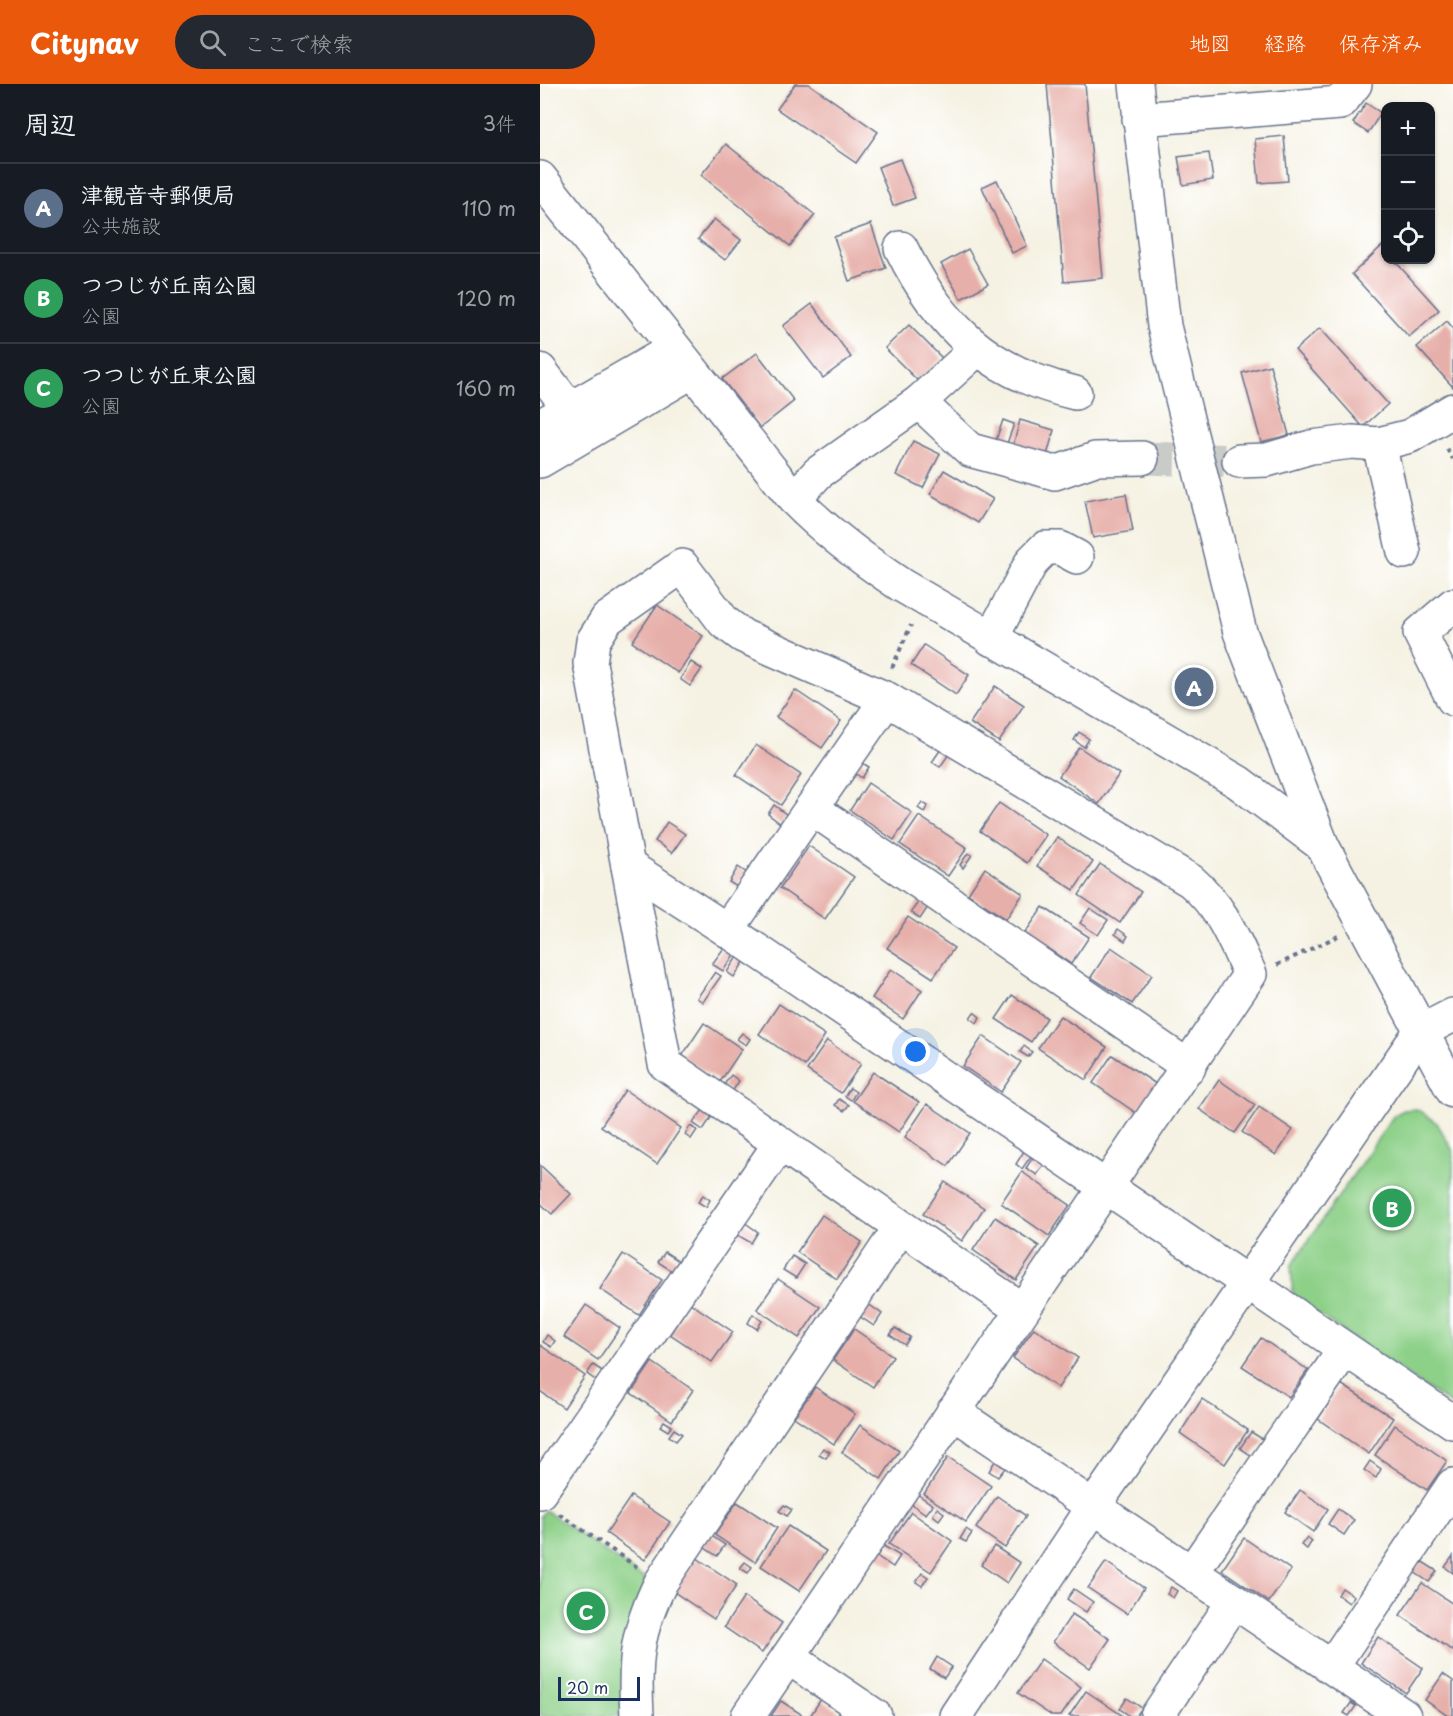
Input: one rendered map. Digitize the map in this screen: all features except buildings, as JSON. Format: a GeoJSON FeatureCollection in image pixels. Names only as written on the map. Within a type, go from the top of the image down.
{"type":"FeatureCollection","features":[{"type":"Feature","properties":{"kind":"street"},"geometry":{"type":"LineString","coordinates":[[1136,84],[1164,326],[1240,632],[1323,845],[1453,1091]]}},
{"type":"Feature","properties":{"kind":"street"},"geometry":{"type":"LineString","coordinates":[[1139,119],[1252,97],[1340,103],[1355,84]]}},
{"type":"Feature","properties":{"kind":"street"},"geometry":{"type":"LineString","coordinates":[[540,178],[794,499],[822,528],[862,559],[991,639],[1238,782],[1323,845]]}},
{"type":"Feature","properties":{"kind":"street"},"geometry":{"type":"LineString","coordinates":[[901,248],[916,279],[943,317],[977,349],[1014,373],[1039,384],[1075,393]]}},
{"type":"Feature","properties":{"kind":"street"},"geometry":{"type":"LineString","coordinates":[[794,499],[818,473],[919,402],[977,349]]}},
{"type":"Feature","properties":{"kind":"street"},"geometry":{"type":"LineString","coordinates":[[540,426],[570,409],[683,360]]}},
{"type":"Feature","properties":{"kind":"street"},"geometry":{"type":"LineString","coordinates":[[540,460],[683,360]]}},
{"type":"Feature","properties":{"kind":"street"},"geometry":{"type":"LineString","coordinates":[[540,370],[570,409]]}},
{"type":"Feature","properties":{"kind":"street"},"geometry":{"type":"LineString","coordinates":[[919,402],[970,450],[1055,473],[1095,459],[1142,458]]}},
{"type":"Feature","properties":{"kind":"street"},"geometry":{"type":"LineString","coordinates":[[1239,461],[1267,460],[1311,447],[1352,442],[1379,444],[1410,436],[1453,410]]}},
{"type":"Feature","properties":{"kind":"street"},"geometry":{"type":"LineString","coordinates":[[1379,444],[1404,552]]}},
{"type":"Feature","properties":{"kind":"street"},"geometry":{"type":"LineString","coordinates":[[991,639],[1032,561],[1045,548],[1060,548],[1077,557]]}},
{"type":"Feature","properties":{"kind":"street"},"geometry":{"type":"LineString","coordinates":[[748,1716],[1250,974],[1219,910],[1211,899],[1191,881],[883,698],[742,636],[724,622],[682,566],[607,619],[593,641],[590,663],[665,1064],[779,1145],[1022,1310]]}},
{"type":"Feature","properties":{"kind":"street"},"geometry":{"type":"LineString","coordinates":[[1453,606],[1420,633],[1453,699]]}},
{"type":"Feature","properties":{"kind":"street"},"geometry":{"type":"LineString","coordinates":[[727,930],[813,809],[883,698]]}},
{"type":"Feature","properties":{"kind":"street"},"geometry":{"type":"LineString","coordinates":[[813,809],[1189,1067]]}},
{"type":"Feature","properties":{"kind":"street"},"geometry":{"type":"LineString","coordinates":[[628,866],[727,930],[1453,1422]]}},
{"type":"Feature","properties":{"kind":"street"},"geometry":{"type":"LineString","coordinates":[[956,1716],[1094,1506],[1420,1032],[1453,1015]]}},
{"type":"Feature","properties":{"kind":"street"},"geometry":{"type":"LineString","coordinates":[[548,1502],[779,1145]]}},
{"type":"Feature","properties":{"kind":"street"},"geometry":{"type":"LineString","coordinates":[[637,1716],[635,1666],[637,1645],[645,1614],[661,1582],[900,1228]]}},
{"type":"Feature","properties":{"kind":"street"},"geometry":{"type":"LineString","coordinates":[[1192,1572],[1345,1349]]}},
{"type":"Feature","properties":{"kind":"street"},"geometry":{"type":"LineString","coordinates":[[953,1412],[1404,1716]]}},
{"type":"Feature","properties":{"kind":"street"},"geometry":{"type":"LineString","coordinates":[[1332,1666],[1453,1485]]}},
{"type":"Feature","properties":{"kind":"street"},"geometry":{"type":"LineString","coordinates":[[1157,1716],[1233,1602]]}},
{"type":"Feature","properties":{"kind":"street"},"geometry":{"type":"LineString","coordinates":[[788,1657],[875,1716]]}},
{"type":"Feature","properties":{"kind":"path"},"geometry":{"type":"LineString","coordinates":[[883,698],[924,598]]}},
{"type":"Feature","properties":{"kind":"path"},"geometry":{"type":"LineString","coordinates":[[1250,974],[1268,969],[1364,924]]}},
{"type":"Feature","properties":{"kind":"path"},"geometry":{"type":"LineString","coordinates":[[548,1502],[661,1582]]}},
{"type":"Feature","properties":{"kind":"green space"},"geometry":{"type":"Polygon","coordinates":[[[1417,1109],[1437,1123],[1453,1151],[1453,1406],[1293,1297],[1291,1266],[1394,1115],[1404,1110],[1417,1109]]]}},
{"type":"Feature","properties":{"kind":"green space"},"geometry":{"type":"Polygon","coordinates":[[[545,1510],[645,1579],[624,1716],[540,1716],[540,1517],[545,1510]]]}},
{"type":"Feature","properties":{"kind":"tunnel"},"geometry":{"type":"LineString","coordinates":[[1142,458],[1239,461]]}},
{"type":"Feature","properties":{"kind":"place","name":"津観音寺郵便局"},"geometry":{"type":"Point","coordinates":[1194,687]}},
{"type":"Feature","properties":{"kind":"place","name":"つつじが丘南公園"},"geometry":{"type":"Point","coordinates":[1392,1208]}},
{"type":"Feature","properties":{"kind":"place","name":"つつじが丘東公園"},"geometry":{"type":"Point","coordinates":[586,1611]}}]}
